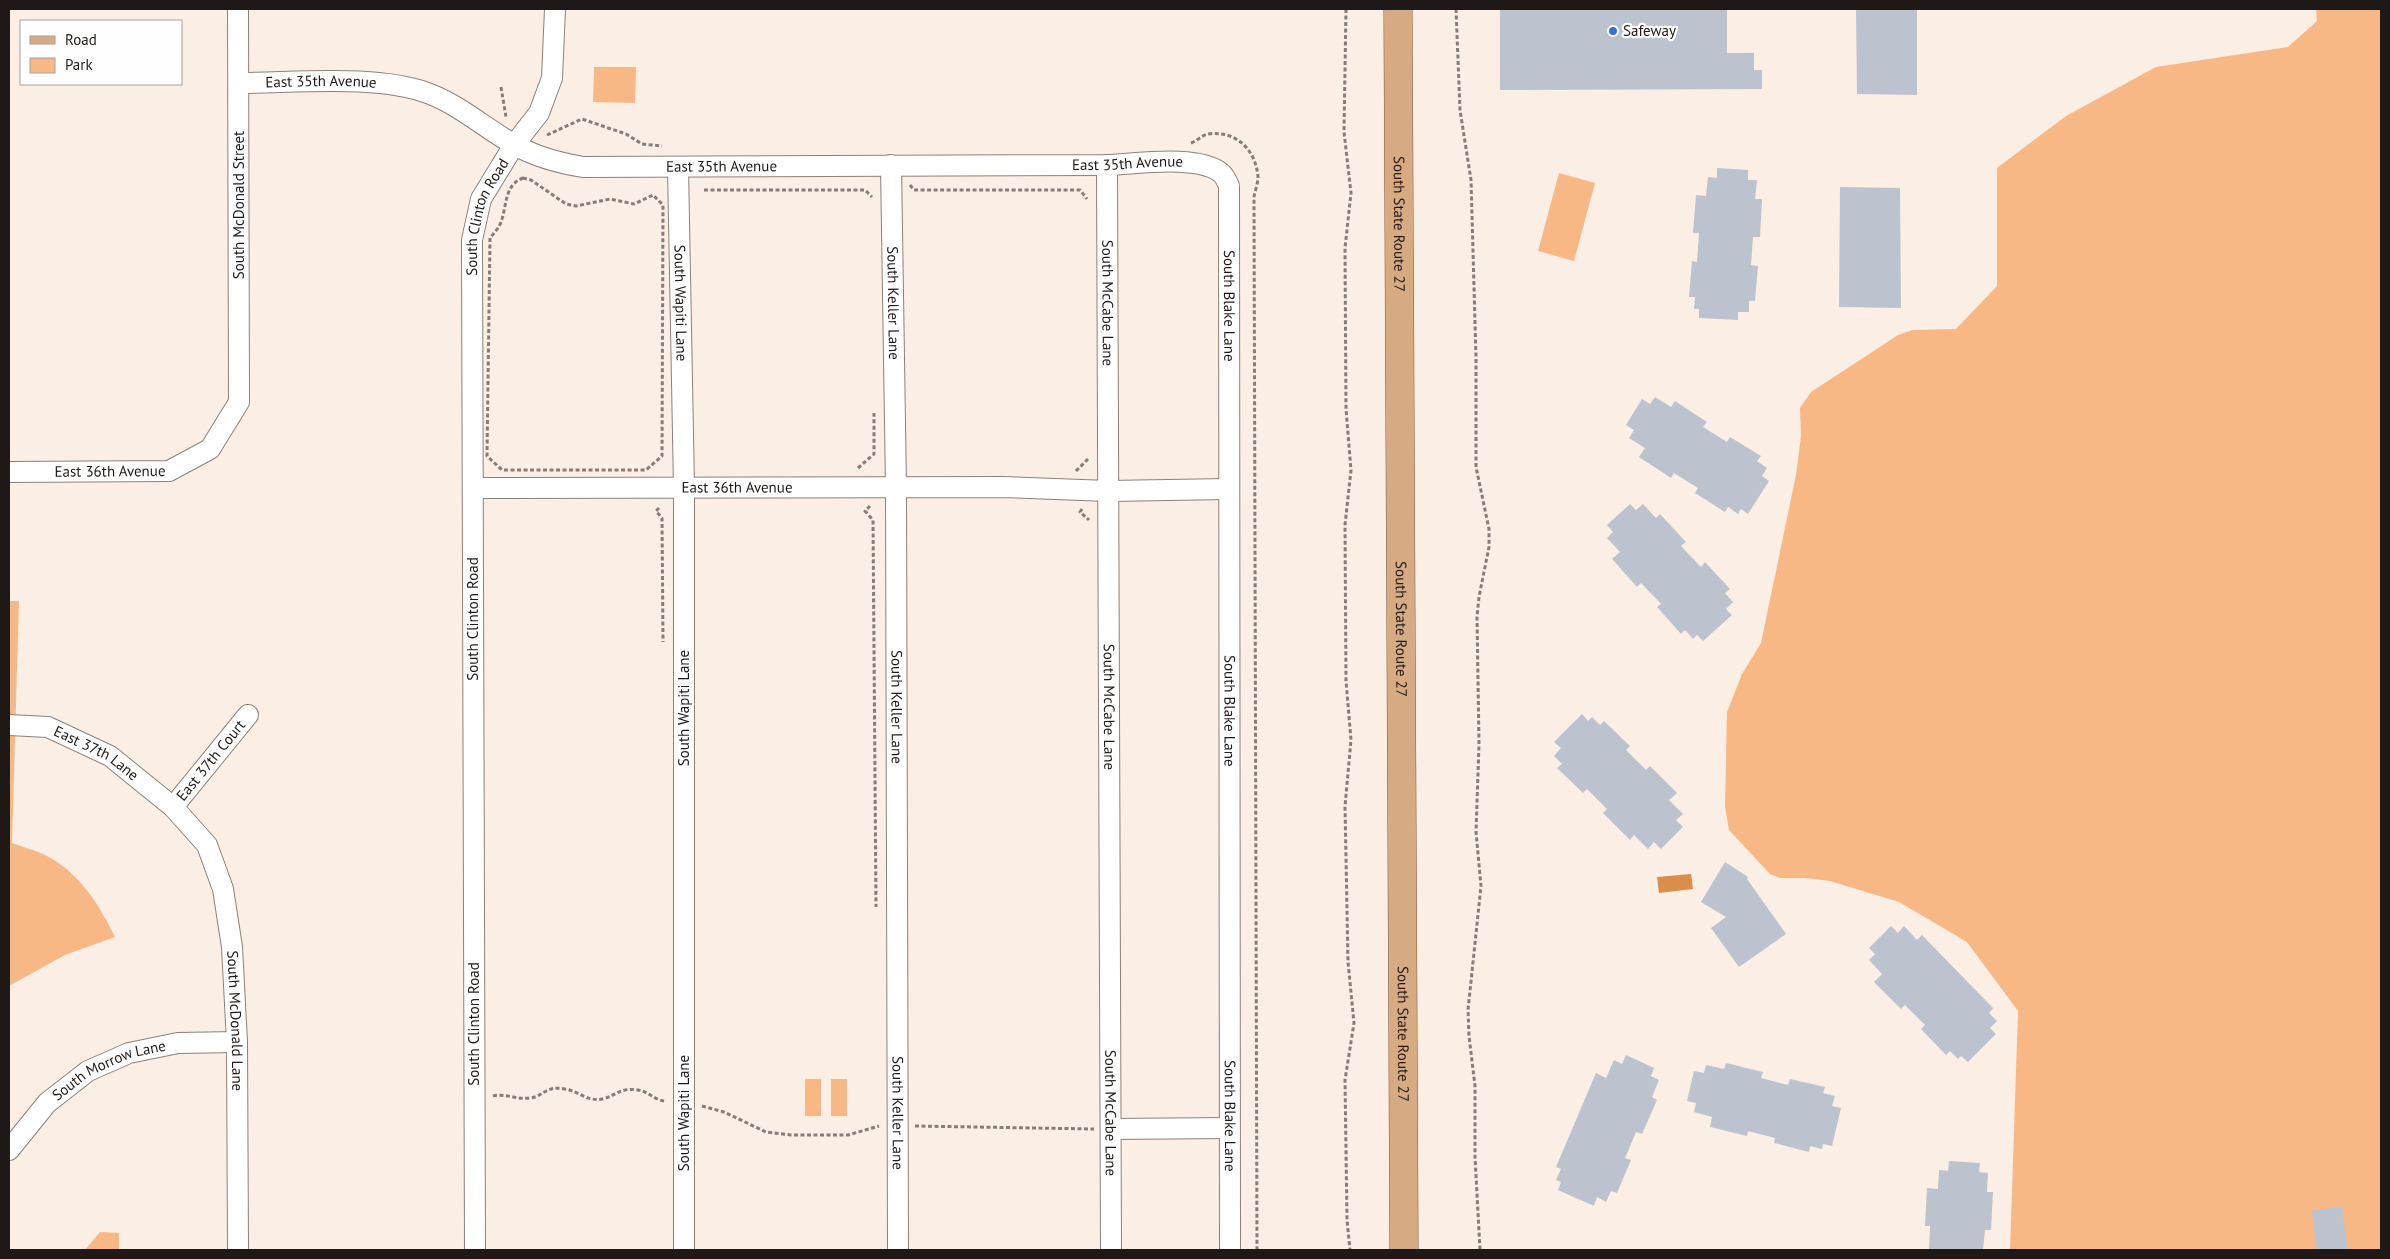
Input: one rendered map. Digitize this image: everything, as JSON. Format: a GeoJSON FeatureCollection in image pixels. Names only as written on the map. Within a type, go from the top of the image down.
{"type":"FeatureCollection","features":[{"type":"Feature","properties":{"kind":"main road","name":"South State Route 27"},"geometry":{"type":"LineString","coordinates":[[1398,9],[1404,1250]]}},
{"type":"Feature","properties":{"kind":"street","name":"South McDonald Street"},"geometry":{"type":"LineString","coordinates":[[238,9],[239,402]]}},
{"type":"Feature","properties":{"kind":"street","name":"South Clinton Road"},"geometry":{"type":"LineString","coordinates":[[475,1250],[472,240],[481,199],[514,145],[539,113],[552,78],[555,9]]}},
{"type":"Feature","properties":{"kind":"street","name":"East 35th Avenue"},"geometry":{"type":"LineString","coordinates":[[239,83],[355,82],[390,83],[410,87],[432,95],[467,113],[514,145],[556,162],[583,167],[1106,166],[1188,162],[1203,164],[1222,173]]}},
{"type":"Feature","properties":{"kind":"street","name":"South Keller Lane"},"geometry":{"type":"LineString","coordinates":[[892,166],[896,487],[898,1250]]}},
{"type":"Feature","properties":{"kind":"street","name":"South McCabe Lane"},"geometry":{"type":"LineString","coordinates":[[1106,166],[1111,1250]]}},
{"type":"Feature","properties":{"kind":"street","name":"South Wapiti Lane"},"geometry":{"type":"LineString","coordinates":[[678,167],[684,488],[684,1250]]}},
{"type":"Feature","properties":{"kind":"street","name":"South Blake Lane"},"geometry":{"type":"LineString","coordinates":[[1222,173],[1229,186],[1230,1250]]}},
{"type":"Feature","properties":{"kind":"street","name":"East 36th Avenue"},"geometry":{"type":"LineString","coordinates":[[9,472],[169,471],[210,449],[239,402]]}},
{"type":"Feature","properties":{"kind":"street","name":"East 36th Avenue"},"geometry":{"type":"LineString","coordinates":[[472,488],[1002,487],[1108,491],[1228,489]]}},
{"type":"Feature","properties":{"kind":"street","name":"East 37th Court"},"geometry":{"type":"LineString","coordinates":[[173,807],[248,715]]}},
{"type":"Feature","properties":{"kind":"street","name":"East 37th Lane"},"geometry":{"type":"LineString","coordinates":[[9,725],[48,728],[110,756],[173,807]]}},
{"type":"Feature","properties":{"kind":"street","name":"South McDonald Lane"},"geometry":{"type":"LineString","coordinates":[[173,807],[207,845],[223,889],[232,947],[237,1042],[238,1250]]}},
{"type":"Feature","properties":{"kind":"street","name":"South Morrow Lane"},"geometry":{"type":"LineString","coordinates":[[9,1150],[47,1103],[88,1072],[129,1053],[178,1043],[237,1042]]}},
{"type":"Feature","properties":{"kind":"street"},"geometry":{"type":"LineString","coordinates":[[1111,1129],[1229,1128]]}},
{"type":"Feature","properties":{"kind":"path"},"geometry":{"type":"LineString","coordinates":[[1346,9],[1344,132],[1351,193],[1345,248],[1346,399],[1351,470],[1345,525],[1346,671],[1351,740],[1345,806],[1348,962],[1354,1023],[1345,1080],[1347,1220],[1350,1250]]}},
{"type":"Feature","properties":{"kind":"path"},"geometry":{"type":"LineString","coordinates":[[1456,9],[1460,110],[1471,180],[1476,358],[1476,467],[1489,529],[1489,547],[1477,617],[1479,744],[1476,832],[1480,886],[1468,1010],[1468,1036],[1476,1086],[1475,1157],[1480,1250]]}},
{"type":"Feature","properties":{"kind":"path"},"geometry":{"type":"LineString","coordinates":[[501,87],[506,118]]}},
{"type":"Feature","properties":{"kind":"path"},"geometry":{"type":"LineString","coordinates":[[522,178],[531,180],[566,204],[576,206],[610,199],[634,204],[653,195],[663,205],[662,456],[646,470],[502,470],[487,456],[488,270],[490,238],[501,220],[508,193],[515,181],[522,178]]}},
{"type":"Feature","properties":{"kind":"path"},"geometry":{"type":"LineString","coordinates":[[910,185],[914,190],[1080,190],[1087,197],[1087,207]]}},
{"type":"Feature","properties":{"kind":"path"},"geometry":{"type":"LineString","coordinates":[[704,190],[865,190],[873,198]]}},
{"type":"Feature","properties":{"kind":"path"},"geometry":{"type":"LineString","coordinates":[[855,470],[874,454],[874,405]]}},
{"type":"Feature","properties":{"kind":"path"},"geometry":{"type":"LineString","coordinates":[[1075,472],[1089,458],[1089,448]]}},
{"type":"Feature","properties":{"kind":"path"},"geometry":{"type":"LineString","coordinates":[[870,506],[865,511],[873,520],[876,908]]}},
{"type":"Feature","properties":{"kind":"path"},"geometry":{"type":"LineString","coordinates":[[877,1116],[877,1136]]}},
{"type":"Feature","properties":{"kind":"path"},"geometry":{"type":"LineString","coordinates":[[898,1125],[1111,1129]]}},
{"type":"Feature","properties":{"kind":"green space"},"geometry":{"type":"Polygon","coordinates":[[[2316,9],[2381,9],[2381,1250],[2010,1250],[2018,1011],[1967,942],[1899,902],[1830,881],[1780,878],[1770,874],[1729,830],[1725,807],[1727,712],[1742,674],[1761,643],[1796,475],[1801,436],[1800,408],[1811,392],[1898,335],[1913,330],[1956,329],[1997,286],[1997,168],[2066,116],[2156,67],[2288,47],[2317,21],[2316,9]]]}},
{"type":"Feature","properties":{"kind":"green space"},"geometry":{"type":"Polygon","coordinates":[[[594,67],[636,67],[635,103],[593,102],[594,67]]]}},
{"type":"Feature","properties":{"kind":"green space"},"geometry":{"type":"Polygon","coordinates":[[[1559,173],[1595,183],[1574,261],[1538,251],[1559,173]]]}},
{"type":"Feature","properties":{"kind":"green space"},"geometry":{"type":"Polygon","coordinates":[[[9,601],[19,601],[12,843],[45,855],[68,870],[95,901],[115,937],[65,955],[9,986],[9,601]]]}},
{"type":"Feature","properties":{"kind":"green space"},"geometry":{"type":"Polygon","coordinates":[[[805,1079],[821,1079],[821,1116],[805,1116],[805,1079]]]}},
{"type":"Feature","properties":{"kind":"green space"},"geometry":{"type":"Polygon","coordinates":[[[831,1079],[847,1079],[847,1116],[831,1116],[831,1079]]]}},
{"type":"Feature","properties":{"kind":"green space"},"geometry":{"type":"Polygon","coordinates":[[[100,1232],[119,1233],[119,1250],[85,1250],[100,1232]]]}},
{"type":"Feature","properties":{"kind":"shaded area"},"geometry":{"type":"Polygon","coordinates":[[[1691,874],[1693,889],[1659,893],[1657,877],[1691,874]]]}},
{"type":"Feature","properties":{"kind":"building","name":"Safeway"},"geometry":{"type":"Polygon","coordinates":[[[1500,9],[1727,9],[1727,53],[1754,53],[1754,70],[1762,70],[1762,89],[1500,90],[1500,9]]]}},
{"type":"Feature","properties":{"kind":"building"},"geometry":{"type":"Polygon","coordinates":[[[1856,9],[1917,9],[1917,95],[1857,94],[1856,9]]]}},
{"type":"Feature","properties":{"kind":"building"},"geometry":{"type":"Polygon","coordinates":[[[1717,168],[1748,170],[1748,180],[1757,180],[1755,199],[1762,199],[1760,237],[1753,237],[1751,265],[1758,266],[1755,301],[1749,301],[1749,312],[1738,312],[1738,320],[1699,318],[1699,309],[1694,309],[1695,297],[1689,297],[1692,261],[1697,262],[1699,233],[1693,233],[1696,195],[1706,196],[1708,177],[1717,178],[1717,168]]]}},
{"type":"Feature","properties":{"kind":"building"},"geometry":{"type":"Polygon","coordinates":[[[1840,187],[1900,188],[1901,308],[1839,307],[1840,187]]]}},
{"type":"Feature","properties":{"kind":"building"},"geometry":{"type":"Polygon","coordinates":[[[1655,397],[1671,407],[1675,401],[1707,422],[1703,427],[1727,442],[1730,437],[1761,456],[1757,461],[1767,468],[1762,476],[1769,481],[1748,514],[1741,509],[1738,514],[1728,507],[1725,512],[1695,493],[1698,488],[1674,473],[1671,478],[1639,457],[1645,448],[1629,438],[1634,430],[1626,425],[1642,399],[1650,404],[1655,397]]]}},
{"type":"Feature","properties":{"kind":"building"},"geometry":{"type":"Polygon","coordinates":[[[1630,504],[1636,510],[1643,504],[1656,518],[1660,514],[1686,542],[1681,546],[1701,567],[1705,562],[1730,589],[1725,593],[1733,602],[1726,609],[1732,615],[1703,641],[1697,635],[1693,639],[1685,630],[1681,634],[1657,607],[1661,604],[1641,583],[1637,587],[1612,559],[1620,552],[1607,538],[1613,532],[1607,525],[1630,504]]]}},
{"type":"Feature","properties":{"kind":"building"},"geometry":{"type":"Polygon","coordinates":[[[1582,714],[1588,721],[1592,717],[1600,725],[1604,721],[1630,746],[1626,750],[1646,770],[1650,766],[1677,793],[1669,800],[1683,814],[1676,820],[1683,827],[1661,849],[1654,842],[1648,849],[1634,835],[1630,840],[1603,813],[1607,809],[1587,789],[1583,793],[1557,768],[1562,764],[1554,756],[1561,748],[1554,742],[1582,714]]]}},
{"type":"Feature","properties":{"kind":"building"},"geometry":{"type":"Polygon","coordinates":[[[1725,862],[1748,877],[1747,879],[1786,934],[1739,967],[1711,928],[1726,917],[1701,902],[1725,862]]]}},
{"type":"Feature","properties":{"kind":"building"},"geometry":{"type":"Polygon","coordinates":[[[1891,926],[1898,933],[1904,926],[1917,940],[1922,935],[1993,1008],[1989,1013],[1997,1021],[1990,1028],[1996,1034],[1968,1062],[1961,1056],[1958,1059],[1950,1051],[1946,1055],[1921,1029],[1925,1025],[1905,1005],[1901,1009],[1874,982],[1882,974],[1869,960],[1875,954],[1869,948],[1891,926]]]}},
{"type":"Feature","properties":{"kind":"building"},"geometry":{"type":"Polygon","coordinates":[[[1626,1055],[1654,1068],[1651,1076],[1659,1080],[1652,1097],[1657,1100],[1642,1134],[1636,1132],[1625,1158],[1631,1160],[1617,1193],[1611,1191],[1606,1202],[1597,1197],[1594,1206],[1558,1190],[1561,1182],[1556,1180],[1561,1169],[1556,1167],[1596,1073],[1606,1078],[1614,1060],[1622,1064],[1626,1055]]]}},
{"type":"Feature","properties":{"kind":"building"},"geometry":{"type":"Polygon","coordinates":[[[1726,1063],[1763,1072],[1761,1078],[1788,1085],[1790,1079],[1825,1087],[1823,1093],[1835,1096],[1832,1106],[1841,1108],[1832,1146],[1823,1144],[1822,1149],[1810,1146],[1809,1152],[1774,1143],[1775,1138],[1748,1131],[1747,1136],[1710,1127],[1712,1117],[1694,1112],[1696,1103],[1687,1101],[1694,1071],[1704,1073],[1706,1065],[1724,1069],[1726,1063]]]}},
{"type":"Feature","properties":{"kind":"building"},"geometry":{"type":"Polygon","coordinates":[[[1949,1161],[1980,1163],[1979,1172],[1988,1173],[1987,1192],[1993,1192],[1991,1230],[1985,1230],[1983,1250],[1929,1250],[1930,1226],[1925,1226],[1927,1188],[1938,1189],[1939,1170],[1948,1171],[1949,1161]]]}},
{"type":"Feature","properties":{"kind":"building"},"geometry":{"type":"Polygon","coordinates":[[[2342,1207],[2348,1250],[2316,1250],[2312,1210],[2342,1207]]]}},
{"type":"Feature","properties":{"kind":"place","name":"Safeway"},"geometry":{"type":"Point","coordinates":[1613,31]}}]}
